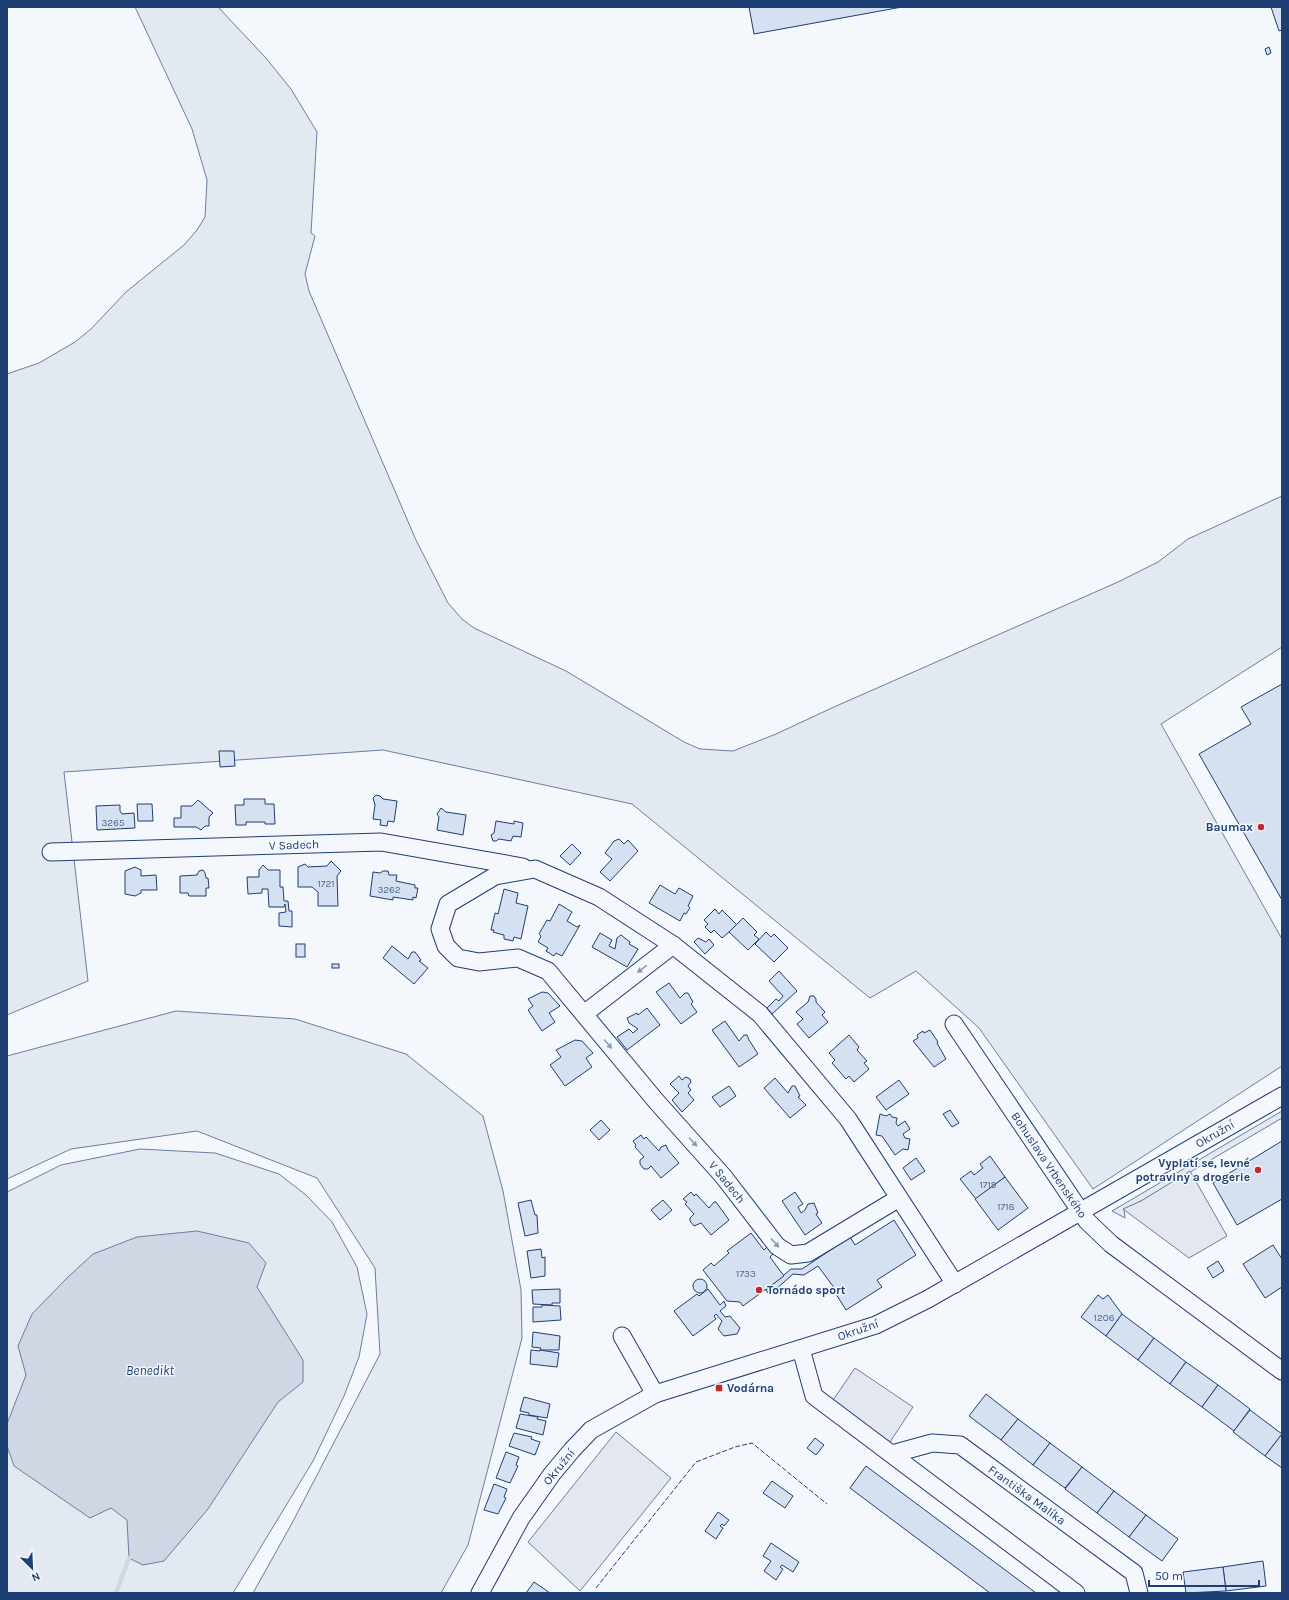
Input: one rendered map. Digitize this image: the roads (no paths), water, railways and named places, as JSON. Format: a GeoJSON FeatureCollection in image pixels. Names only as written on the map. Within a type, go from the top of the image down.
{"type":"FeatureCollection","features":[{"type":"Feature","properties":{"kind":"street","name":"V Sadech"},"geometry":{"type":"LineString","coordinates":[[51,852],[381,842],[535,869],[599,897],[673,945],[760,1014],[848,1119],[955,1284]]}},
{"type":"Feature","properties":{"kind":"street","name":"V Sadech"},"geometry":{"type":"LineString","coordinates":[[535,869],[495,876],[448,904],[440,929],[446,946],[458,958],[479,962],[518,958],[548,971],[656,1101],[723,1176],[777,1246],[791,1255],[808,1253],[899,1198]]}},
{"type":"Feature","properties":{"kind":"street"},"geometry":{"type":"LineString","coordinates":[[584,1014],[673,945]]}},
{"type":"Feature","properties":{"kind":"street","name":"Bohuslava Vrbenského"},"geometry":{"type":"LineString","coordinates":[[954,1024],[1087,1221],[1111,1244],[1282,1371]]}},
{"type":"Feature","properties":{"kind":"street","name":"Okružní"},"geometry":{"type":"LineString","coordinates":[[480,1593],[521,1518],[572,1450],[592,1430],[655,1394],[876,1325],[955,1284],[1282,1096]]}},
{"type":"Feature","properties":{"kind":"street"},"geometry":{"type":"LineString","coordinates":[[622,1336],[655,1394]]}},
{"type":"Feature","properties":{"kind":"street"},"geometry":{"type":"LineString","coordinates":[[801,1349],[814,1396],[1076,1593]]}},
{"type":"Feature","properties":{"kind":"street","name":"Františka Malíka"},"geometry":{"type":"LineString","coordinates":[[892,1454],[932,1443],[960,1445],[1134,1573],[1139,1593]]}},
{"type":"Feature","properties":{"kind":"water","name":"Benedikt"},"geometry":{"type":"Polygon","coordinates":[[[197,1231],[249,1243],[266,1263],[257,1287],[303,1360],[303,1382],[278,1402],[208,1509],[164,1561],[143,1565],[129,1558],[127,1520],[111,1508],[90,1518],[14,1466],[7,1446],[7,1424],[26,1375],[18,1346],[32,1314],[93,1254],[137,1237],[197,1231]]]}},
{"type":"Feature","properties":{"kind":"waterway"},"geometry":{"type":"LineString","coordinates":[[116,1593],[129,1558]]}},
{"type":"Feature","properties":{"kind":"place","name":"Baumax"},"geometry":{"type":"Point","coordinates":[1261,827]}},
{"type":"Feature","properties":{"kind":"place","name":"Vyplatí se, levné potraviny a drogerie"},"geometry":{"type":"Point","coordinates":[1258,1170]}},
{"type":"Feature","properties":{"kind":"place","name":"Tornádo sport"},"geometry":{"type":"Point","coordinates":[759,1290]}},
{"type":"Feature","properties":{"kind":"place","name":"Vodárna"},"geometry":{"type":"Point","coordinates":[719,1388]}}]}
